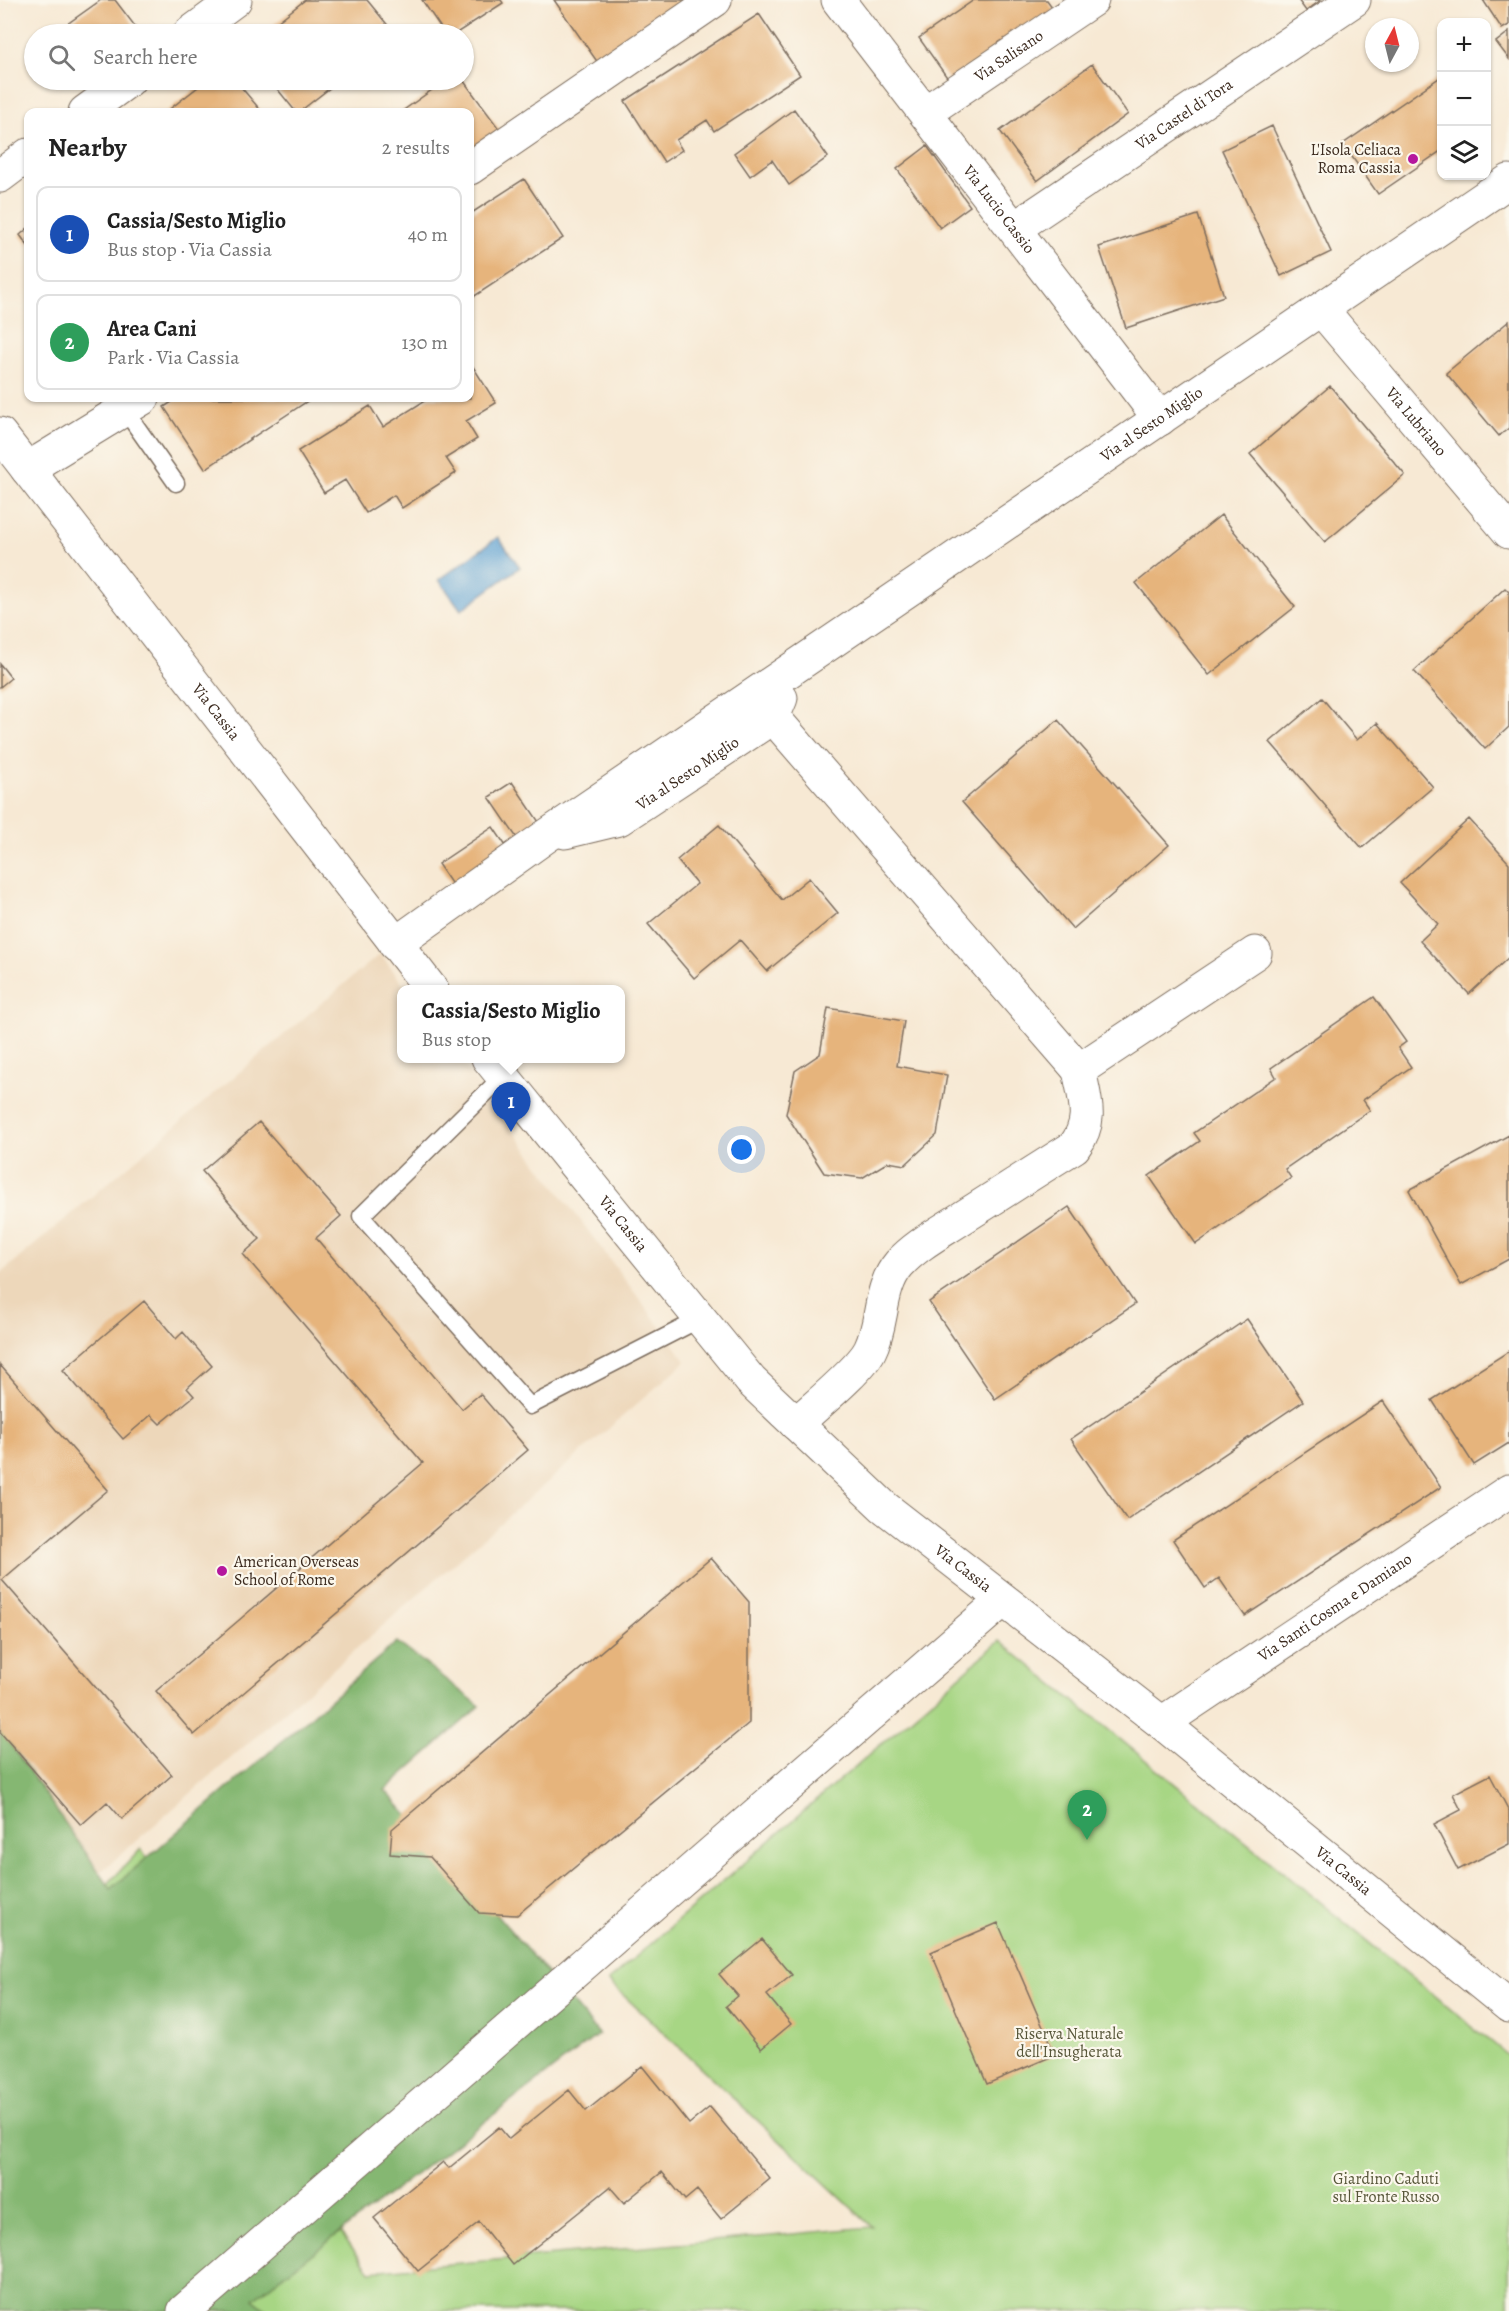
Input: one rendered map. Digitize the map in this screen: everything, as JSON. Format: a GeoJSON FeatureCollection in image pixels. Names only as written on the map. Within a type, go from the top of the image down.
{"type":"FeatureCollection","features":[{"type":"Feature","properties":{"kind":"street"},"geometry":{"type":"LineString","coordinates":[[203,24],[235,0]]}},
{"type":"Feature","properties":{"kind":"street"},"geometry":{"type":"LineString","coordinates":[[474,165],[715,0]]}},
{"type":"Feature","properties":{"kind":"street","name":"Via Lucio Cassio"},"geometry":{"type":"LineString","coordinates":[[838,0],[1160,419]]}},
{"type":"Feature","properties":{"kind":"street","name":"Via Salisano"},"geometry":{"type":"LineString","coordinates":[[926,112],[1092,0]]}},
{"type":"Feature","properties":{"kind":"street","name":"Via Castel di Tora"},"geometry":{"type":"LineString","coordinates":[[1015,228],[1354,0]]}},
{"type":"Feature","properties":{"kind":"street"},"geometry":{"type":"LineString","coordinates":[[90,108],[115,90]]}},
{"type":"Feature","properties":{"kind":"street"},"geometry":{"type":"LineString","coordinates":[[0,176],[24,157]]}},
{"type":"Feature","properties":{"kind":"street","name":"Via al Sesto Miglio"},"geometry":{"type":"LineString","coordinates":[[395,944],[545,837],[1509,181]]}},
{"type":"Feature","properties":{"kind":"street","name":"Via Lubriano"},"geometry":{"type":"LineString","coordinates":[[1322,310],[1509,532]]}},
{"type":"Feature","properties":{"kind":"street"},"geometry":{"type":"LineString","coordinates":[[27,469],[127,402]]}},
{"type":"Feature","properties":{"kind":"street","name":"Via Cassia"},"geometry":{"type":"LineString","coordinates":[[0,434],[428,985]]}},
{"type":"Feature","properties":{"kind":"street"},"geometry":{"type":"LineString","coordinates":[[795,667],[773,717],[1079,1070],[1087,1117],[1085,1132],[1074,1147],[924,1243],[899,1264],[887,1282],[881,1305],[879,1327],[870,1351],[856,1368],[796,1424]]}},
{"type":"Feature","properties":{"kind":"street","name":"Via al Sesto Miglio"},"geometry":{"type":"LineString","coordinates":[[545,837],[618,819],[773,717]]}},
{"type":"Feature","properties":{"kind":"street"},"geometry":{"type":"LineString","coordinates":[[1079,1070],[1255,953]]}},
{"type":"Feature","properties":{"kind":"street","name":"Via Cassia"},"geometry":{"type":"LineString","coordinates":[[496,1067],[751,1382],[884,1507],[1162,1723],[1509,2006]]}},
{"type":"Feature","properties":{"kind":"street","name":"Via Santi Cosma e Damiano"},"geometry":{"type":"LineString","coordinates":[[1162,1723],[1509,1491]]}},
{"type":"Feature","properties":{"kind":"street"},"geometry":{"type":"LineString","coordinates":[[184,2311],[1003,1600]]}},
{"type":"Feature","properties":{"kind":"lane"},"geometry":{"type":"LineString","coordinates":[[129,402],[176,483]]}},
{"type":"Feature","properties":{"kind":"lane"},"geometry":{"type":"LineString","coordinates":[[496,1067],[361,1216],[530,1406],[700,1319]]}},
{"type":"Feature","properties":{"kind":"shaded area","name":"American Overseas School of Rome"},"geometry":{"type":"Polygon","coordinates":[[[380,954],[404,985],[397,985],[397,1063],[462,1063],[686,1361],[81,1889],[0,1782],[0,1274],[380,954]]]}},
{"type":"Feature","properties":{"kind":"green space","name":"Riserva Naturale dell'Insugherata"},"geometry":{"type":"Polygon","coordinates":[[[1000,1641],[1509,2057],[1509,2311],[0,2311],[0,1997],[141,1849],[340,2175],[314,2198],[370,2271],[872,2227],[608,1981],[1000,1641]]]}},
{"type":"Feature","properties":{"kind":"green space"},"geometry":{"type":"Polygon","coordinates":[[[397,1642],[480,1706],[385,1790],[492,1909],[599,2034],[253,2299],[268,2311],[0,2311],[0,1729],[111,1889],[397,1642]]]}},
{"type":"Feature","properties":{"kind":"water"},"geometry":{"type":"Polygon","coordinates":[[[498,537],[520,567],[461,610],[439,580],[498,537]]]}},
{"type":"Feature","properties":{"kind":"building"},"geometry":{"type":"Polygon","coordinates":[[[101,0],[115,0],[133,24],[67,24],[101,0]]]}},
{"type":"Feature","properties":{"kind":"building"},"geometry":{"type":"Polygon","coordinates":[[[305,0],[367,0],[387,24],[275,24],[305,0]]]}},
{"type":"Feature","properties":{"kind":"building"},"geometry":{"type":"Polygon","coordinates":[[[422,0],[501,0],[503,3],[470,24],[438,24],[422,0]]]}},
{"type":"Feature","properties":{"kind":"building"},"geometry":{"type":"Polygon","coordinates":[[[554,0],[706,0],[603,70],[554,0]]]}},
{"type":"Feature","properties":{"kind":"building"},"geometry":{"type":"Polygon","coordinates":[[[974,0],[1047,0],[1055,11],[951,83],[919,38],[974,0]]]}},
{"type":"Feature","properties":{"kind":"building"},"geometry":{"type":"Polygon","coordinates":[[[1298,0],[1321,0],[1306,11],[1298,0]]]}},
{"type":"Feature","properties":{"kind":"building"},"geometry":{"type":"Polygon","coordinates":[[[1483,0],[1509,0],[1509,25],[1502,29],[1483,0]]]}},
{"type":"Feature","properties":{"kind":"building"},"geometry":{"type":"Polygon","coordinates":[[[759,14],[800,75],[714,131],[707,120],[676,140],[682,150],[664,162],[625,101],[759,14]]]}},
{"type":"Feature","properties":{"kind":"building"},"geometry":{"type":"Polygon","coordinates":[[[1509,32],[1509,59],[1496,42],[1509,32]]]}},
{"type":"Feature","properties":{"kind":"building"},"geometry":{"type":"Polygon","coordinates":[[[1092,64],[1128,114],[1037,181],[1000,131],[1092,64]]]}},
{"type":"Feature","properties":{"kind":"building"},"geometry":{"type":"Polygon","coordinates":[[[1437,79],[1437,153],[1378,194],[1343,144],[1437,79]]]}},
{"type":"Feature","properties":{"kind":"building"},"geometry":{"type":"Polygon","coordinates":[[[194,90],[243,90],[259,108],[171,108],[194,90]]]}},
{"type":"Feature","properties":{"kind":"building"},"geometry":{"type":"Polygon","coordinates":[[[278,90],[327,90],[304,108],[293,108],[278,90]]]}},
{"type":"Feature","properties":{"kind":"building"},"geometry":{"type":"Polygon","coordinates":[[[432,90],[470,90],[503,134],[474,155],[474,108],[407,108],[432,90]]]}},
{"type":"Feature","properties":{"kind":"building"},"geometry":{"type":"Polygon","coordinates":[[[794,109],[828,157],[789,185],[772,160],[750,176],[734,153],[794,109]]]}},
{"type":"Feature","properties":{"kind":"building"},"geometry":{"type":"Polygon","coordinates":[[[1272,126],[1331,252],[1281,276],[1222,150],[1272,126]]]}},
{"type":"Feature","properties":{"kind":"building"},"geometry":{"type":"Polygon","coordinates":[[[927,146],[970,206],[940,228],[897,169],[927,146]]]}},
{"type":"Feature","properties":{"kind":"building"},"geometry":{"type":"Polygon","coordinates":[[[524,179],[563,238],[474,296],[474,211],[524,179]]]}},
{"type":"Feature","properties":{"kind":"building"},"geometry":{"type":"Polygon","coordinates":[[[1198,215],[1224,296],[1126,328],[1099,247],[1198,215]]]}},
{"type":"Feature","properties":{"kind":"building"},"geometry":{"type":"Polygon","coordinates":[[[1509,321],[1509,428],[1499,436],[1446,373],[1509,321]]]}},
{"type":"Feature","properties":{"kind":"building"},"geometry":{"type":"Polygon","coordinates":[[[474,368],[496,403],[466,421],[477,439],[446,458],[456,473],[402,508],[394,495],[366,513],[345,480],[324,493],[298,451],[370,406],[383,427],[423,402],[474,402],[474,368]]]}},
{"type":"Feature","properties":{"kind":"building"},"geometry":{"type":"Polygon","coordinates":[[[1330,386],[1405,475],[1325,542],[1250,454],[1330,386]]]}},
{"type":"Feature","properties":{"kind":"building"},"geometry":{"type":"Polygon","coordinates":[[[172,402],[306,402],[205,469],[164,407],[172,402]]]}},
{"type":"Feature","properties":{"kind":"building"},"geometry":{"type":"Polygon","coordinates":[[[1221,515],[1295,607],[1209,675],[1136,583],[1221,515]]]}},
{"type":"Feature","properties":{"kind":"building"},"geometry":{"type":"Polygon","coordinates":[[[1505,588],[1509,592],[1509,727],[1485,749],[1414,671],[1505,588]]]}},
{"type":"Feature","properties":{"kind":"building"},"geometry":{"type":"Polygon","coordinates":[[[0,664],[11,678],[0,687],[0,664]]]}},
{"type":"Feature","properties":{"kind":"building"},"geometry":{"type":"Polygon","coordinates":[[[1322,698],[1357,740],[1377,723],[1433,787],[1362,848],[1270,742],[1322,698]]]}},
{"type":"Feature","properties":{"kind":"building"},"geometry":{"type":"Polygon","coordinates":[[[1058,720],[1169,845],[1073,929],[962,802],[1058,720]]]}},
{"type":"Feature","properties":{"kind":"building"},"geometry":{"type":"Polygon","coordinates":[[[512,782],[539,822],[517,838],[489,797],[512,782]]]}},
{"type":"Feature","properties":{"kind":"building"},"geometry":{"type":"Polygon","coordinates":[[[1469,819],[1509,863],[1509,957],[1469,994],[1420,941],[1438,924],[1400,883],[1469,819]]]}},
{"type":"Feature","properties":{"kind":"building"},"geometry":{"type":"Polygon","coordinates":[[[719,825],[782,900],[809,878],[838,913],[767,971],[740,940],[694,978],[648,924],[697,884],[677,860],[719,825]]]}},
{"type":"Feature","properties":{"kind":"building"},"geometry":{"type":"Polygon","coordinates":[[[493,827],[508,849],[453,886],[438,864],[493,827]]]}},
{"type":"Feature","properties":{"kind":"building"},"geometry":{"type":"Polygon","coordinates":[[[1374,997],[1406,1042],[1398,1048],[1411,1067],[1363,1100],[1370,1110],[1285,1169],[1291,1178],[1196,1244],[1149,1176],[1200,1141],[1194,1133],[1276,1077],[1271,1068],[1374,997]]]}},
{"type":"Feature","properties":{"kind":"building"},"geometry":{"type":"Polygon","coordinates":[[[828,1008],[904,1021],[897,1066],[947,1075],[937,1135],[905,1165],[888,1162],[862,1178],[824,1173],[786,1114],[795,1071],[820,1054],[828,1008]]]}},
{"type":"Feature","properties":{"kind":"building"},"geometry":{"type":"Polygon","coordinates":[[[259,1122],[341,1216],[316,1238],[462,1409],[480,1394],[528,1450],[194,1735],[156,1691],[423,1463],[243,1254],[260,1239],[202,1171],[259,1122]]]}},
{"type":"Feature","properties":{"kind":"building"},"geometry":{"type":"Polygon","coordinates":[[[1509,1135],[1509,1259],[1461,1285],[1409,1190],[1509,1135]]]}},
{"type":"Feature","properties":{"kind":"building"},"geometry":{"type":"Polygon","coordinates":[[[1069,1207],[1135,1304],[995,1399],[929,1302],[1069,1207]]]}},
{"type":"Feature","properties":{"kind":"building"},"geometry":{"type":"Polygon","coordinates":[[[144,1301],[176,1339],[183,1332],[212,1366],[187,1388],[194,1396],[160,1424],[151,1415],[123,1439],[63,1370],[144,1301]]]}},
{"type":"Feature","properties":{"kind":"building"},"geometry":{"type":"Polygon","coordinates":[[[1247,1319],[1303,1401],[1127,1520],[1071,1439],[1247,1319]]]}},
{"type":"Feature","properties":{"kind":"building"},"geometry":{"type":"Polygon","coordinates":[[[1509,1351],[1509,1443],[1474,1465],[1432,1400],[1509,1351]]]}},
{"type":"Feature","properties":{"kind":"building"},"geometry":{"type":"Polygon","coordinates":[[[0,1365],[108,1490],[2,1580],[172,1775],[122,1819],[107,1802],[81,1825],[0,1732],[0,1365]]]}},
{"type":"Feature","properties":{"kind":"building"},"geometry":{"type":"Polygon","coordinates":[[[1383,1401],[1441,1487],[1245,1616],[1219,1578],[1205,1588],[1173,1540],[1383,1401]]]}},
{"type":"Feature","properties":{"kind":"building"},"geometry":{"type":"Polygon","coordinates":[[[711,1558],[749,1602],[749,1723],[517,1915],[479,1913],[430,1857],[390,1854],[392,1829],[711,1558]]]}},
{"type":"Feature","properties":{"kind":"building"},"geometry":{"type":"Polygon","coordinates":[[[1490,1775],[1509,1811],[1509,1844],[1458,1870],[1434,1824],[1461,1810],[1453,1794],[1490,1775]]]}},
{"type":"Feature","properties":{"kind":"building"},"geometry":{"type":"Polygon","coordinates":[[[998,1923],[1055,2055],[987,2084],[931,1952],[998,1923]]]}},
{"type":"Feature","properties":{"kind":"building"},"geometry":{"type":"Polygon","coordinates":[[[762,1939],[792,1975],[767,1995],[791,2024],[761,2049],[726,2006],[738,1996],[719,1974],[762,1939]]]}},
{"type":"Feature","properties":{"kind":"building"},"geometry":{"type":"Polygon","coordinates":[[[642,2066],[689,2124],[710,2107],[770,2179],[721,2219],[697,2190],[685,2200],[662,2172],[624,2203],[610,2187],[513,2265],[479,2222],[418,2271],[374,2218],[443,2162],[449,2168],[499,2127],[509,2139],[569,2090],[586,2111],[642,2066]]]}},
{"type":"Feature","properties":{"kind":"place","name":"L'Isola Celiaca Roma Cassia"},"geometry":{"type":"Point","coordinates":[1413,159]}},
{"type":"Feature","properties":{"kind":"place","name":"Cassia/Sesto Miglio"},"geometry":{"type":"Point","coordinates":[511,1132]}},
{"type":"Feature","properties":{"kind":"place","name":"American Overseas School of Rome"},"geometry":{"type":"Point","coordinates":[222,1571]}},
{"type":"Feature","properties":{"kind":"place","name":"Area Cani"},"geometry":{"type":"Point","coordinates":[1087,1840]}},
{"type":"Feature","properties":{"kind":"park label","name":"Giardino Caduti sul Fronte Russo"},"geometry":{"type":"Point","coordinates":[1386,2188]}}]}
